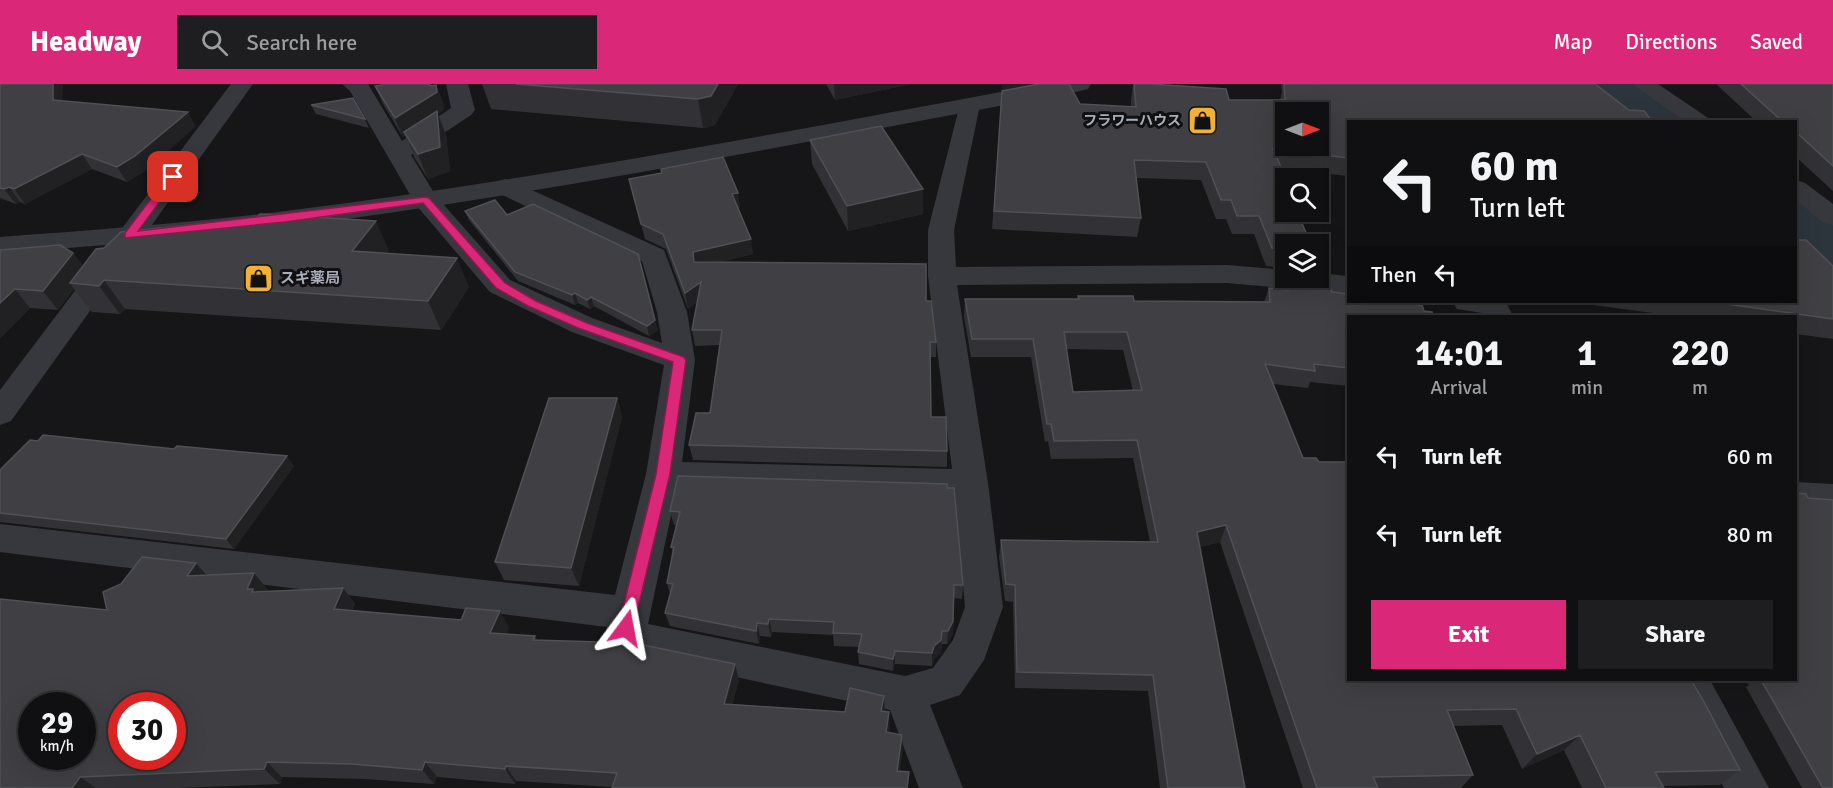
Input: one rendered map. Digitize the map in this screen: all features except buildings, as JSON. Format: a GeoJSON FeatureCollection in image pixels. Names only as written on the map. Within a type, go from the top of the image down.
{"type":"FeatureCollection","features":[{"type":"Feature","properties":{"kind":"street"},"geometry":{"type":"LineString","coordinates":[[0,413],[242,84]]}},
{"type":"Feature","properties":{"kind":"street"},"geometry":{"type":"LineString","coordinates":[[353,84],[359,87],[425,200],[500,285],[532,303],[582,325],[680,360]]}},
{"type":"Feature","properties":{"kind":"street"},"geometry":{"type":"LineString","coordinates":[[399,153],[463,110],[457,84]]}},
{"type":"Feature","properties":{"kind":"street"},"geometry":{"type":"LineString","coordinates":[[0,245],[129,236],[285,219],[425,200],[609,171],[1080,84]]}},
{"type":"Feature","properties":{"kind":"street"},"geometry":{"type":"LineString","coordinates":[[1643,84],[1700,120]]}},
{"type":"Feature","properties":{"kind":"street"},"geometry":{"type":"LineString","coordinates":[[505,187],[654,256],[672,312],[680,360],[663,474],[626,628],[637,639],[905,695],[946,682],[970,648],[984,607],[971,483],[942,276],[941,230],[969,105]]}},
{"type":"Feature","properties":{"kind":"street"},"geometry":{"type":"LineString","coordinates":[[1797,189],[1832,215]]}},
{"type":"Feature","properties":{"kind":"street"},"geometry":{"type":"LineString","coordinates":[[942,276],[1227,274],[1347,285]]}},
{"type":"Feature","properties":{"kind":"street"},"geometry":{"type":"LineString","coordinates":[[663,474],[971,483]]}},
{"type":"Feature","properties":{"kind":"street"},"geometry":{"type":"LineString","coordinates":[[1797,495],[1833,497]]}},
{"type":"Feature","properties":{"kind":"street"},"geometry":{"type":"LineString","coordinates":[[0,538],[630,613]]}},
{"type":"Feature","properties":{"kind":"street"},"geometry":{"type":"LineString","coordinates":[[1690,681],[1748,788]]}},
{"type":"Feature","properties":{"kind":"street"},"geometry":{"type":"LineString","coordinates":[[905,695],[940,788]]}},
{"type":"Feature","properties":{"kind":"waterway"},"geometry":{"type":"LineString","coordinates":[[1604,84],[1664,120]]}},
{"type":"Feature","properties":{"kind":"waterway"},"geometry":{"type":"LineString","coordinates":[[1797,218],[1833,248]]}},
{"type":"Feature","properties":{"kind":"place","name":"フラワーハウス"},"geometry":{"type":"Point","coordinates":[1202,120]}},
{"type":"Feature","properties":{"kind":"place","name":"スギ薬局"},"geometry":{"type":"Point","coordinates":[259,278]}},
{"type":"Feature","properties":{"kind":"route"},"geometry":{"type":"LineString","coordinates":[[173,177],[129,236],[285,219],[425,200],[478,263],[500,285],[532,303],[582,325],[680,360],[663,474],[626,628]]}}]}
